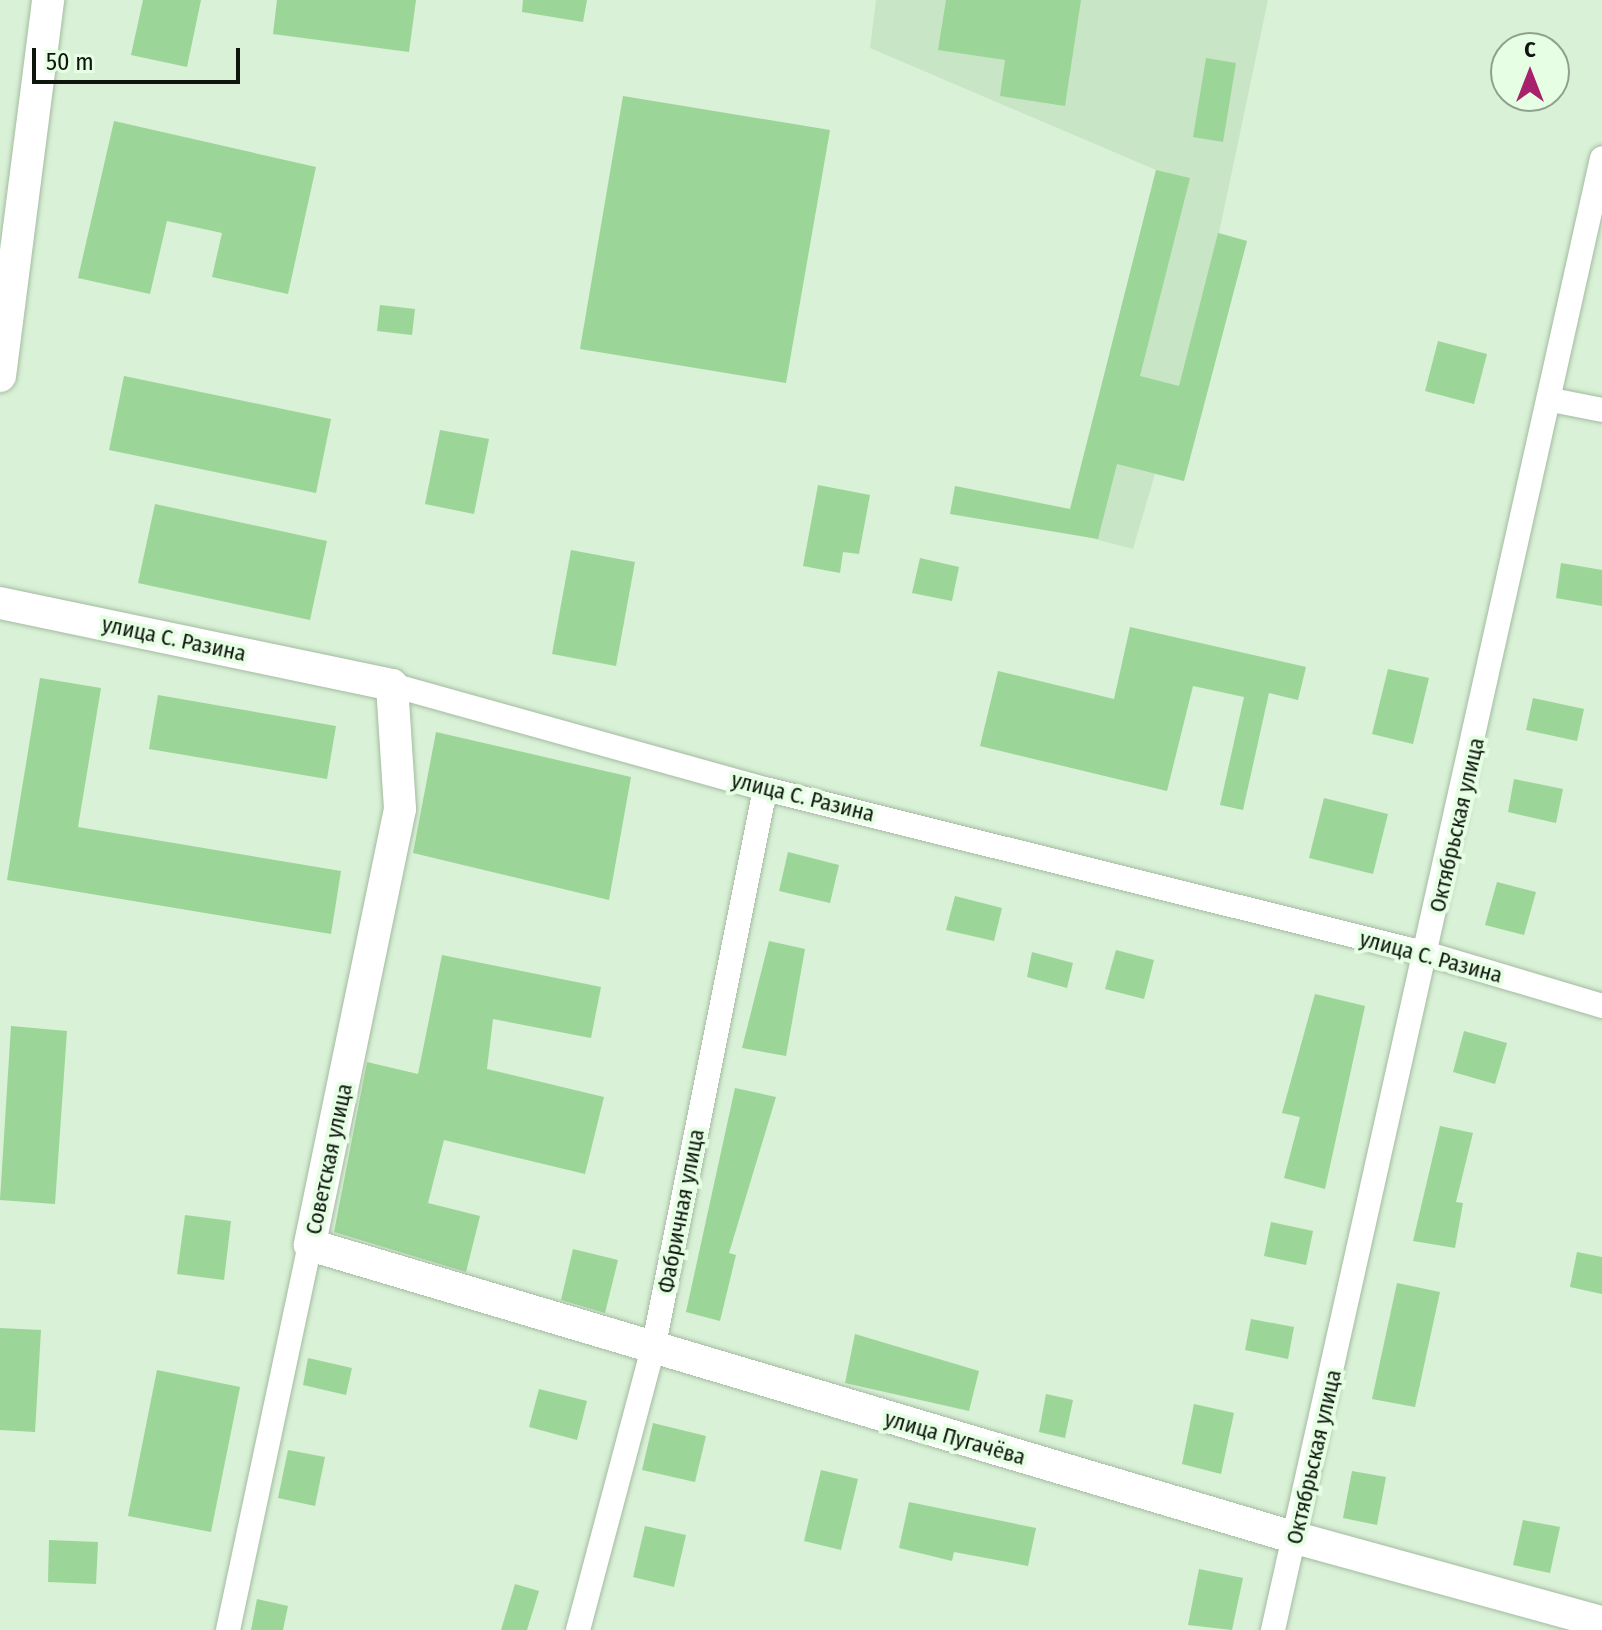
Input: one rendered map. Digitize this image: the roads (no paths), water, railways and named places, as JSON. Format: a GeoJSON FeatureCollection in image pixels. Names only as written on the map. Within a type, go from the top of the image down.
{"type":"FeatureCollection","features":[{"type":"Feature","properties":{"kind":"street"},"geometry":{"type":"LineString","coordinates":[[0,376],[48,0]]}},
{"type":"Feature","properties":{"kind":"street","name":"Октябрьская улица"},"geometry":{"type":"LineString","coordinates":[[1273,1630],[1552,400],[1602,158]]}},
{"type":"Feature","properties":{"kind":"street"},"geometry":{"type":"LineString","coordinates":[[1552,400],[1602,410]]}},
{"type":"Feature","properties":{"kind":"street","name":"улица С. Разина"},"geometry":{"type":"LineString","coordinates":[[0,603],[392,685],[765,789],[1428,954],[1602,1006]]}},
{"type":"Feature","properties":{"kind":"street","name":"Советская улица"},"geometry":{"type":"LineString","coordinates":[[228,1630],[400,809],[392,685]]}},
{"type":"Feature","properties":{"kind":"street","name":"Фабричная улица"},"geometry":{"type":"LineString","coordinates":[[578,1630],[653,1349],[765,789]]}},
{"type":"Feature","properties":{"kind":"street","name":"улица Пугачёва"},"geometry":{"type":"LineString","coordinates":[[310,1245],[1296,1538],[1602,1622]]}}]}
